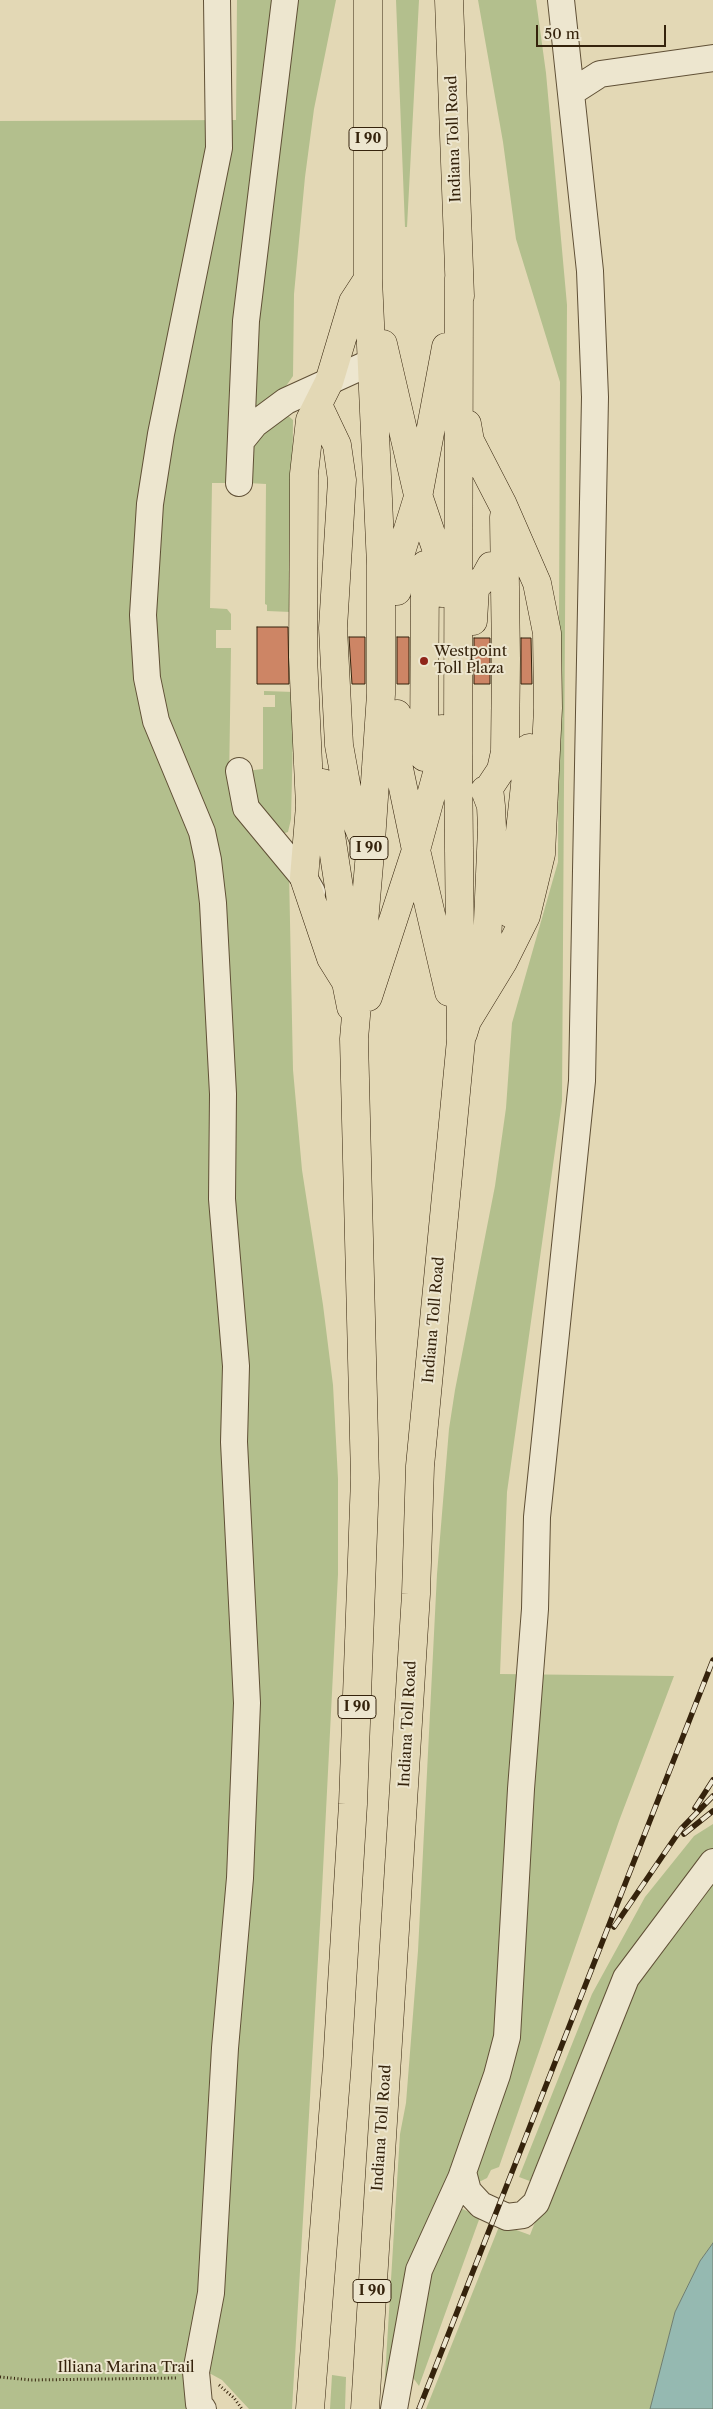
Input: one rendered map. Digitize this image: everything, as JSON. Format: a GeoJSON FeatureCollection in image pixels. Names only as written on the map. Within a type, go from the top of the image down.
{"type":"FeatureCollection","features":[{"type":"Feature","properties":{"kind":"highway","name":"I 90"},"geometry":{"type":"LineString","coordinates":[[310,2409],[338,2065],[351,1843],[365,1478],[354,1030],[381,694],[381,565],[368,276],[368,0]]}},
{"type":"Feature","properties":{"kind":"highway","name":"Indiana Toll Road"},"geometry":{"type":"LineString","coordinates":[[449,0],[459,278]]}},
{"type":"Feature","properties":{"kind":"highway"},"geometry":{"type":"LineString","coordinates":[[457,204],[455,269],[449,331],[465,405],[470,441],[482,470],[501,503],[537,583],[547,633],[545,792],[541,854],[526,916],[503,962],[467,1021],[461,1040]]}},
{"type":"Feature","properties":{"kind":"highway","name":"I 90"},"geometry":{"type":"LineString","coordinates":[[354,1030],[416,850],[442,755],[442,566],[418,496],[368,276]]}},
{"type":"Feature","properties":{"kind":"highway"},"geometry":{"type":"LineString","coordinates":[[354,1030],[340,894],[320,760],[328,405],[353,302],[368,276]]}},
{"type":"Feature","properties":{"kind":"highway","name":"I 90"},"geometry":{"type":"LineString","coordinates":[[459,278],[418,496],[397,565],[396,754],[416,850],[461,1040]]}},
{"type":"Feature","properties":{"kind":"highway","name":"I 90"},"geometry":{"type":"LineString","coordinates":[[459,278],[458,754],[461,1040]]}},
{"type":"Feature","properties":{"kind":"highway"},"geometry":{"type":"LineString","coordinates":[[459,278],[465,405],[501,503],[504,525],[505,752],[501,770],[489,788],[488,798],[484,994]]}},
{"type":"Feature","properties":{"kind":"highway"},"geometry":{"type":"LineString","coordinates":[[328,405],[361,470],[367,488]]}},
{"type":"Feature","properties":{"kind":"highway"},"geometry":{"type":"LineString","coordinates":[[328,405],[337,445],[342,480],[333,628],[350,806],[370,846]]}},
{"type":"Feature","properties":{"kind":"highway"},"geometry":{"type":"LineString","coordinates":[[310,806],[303,657],[304,474],[307,433],[328,405]]}},
{"type":"Feature","properties":{"kind":"highway"},"geometry":{"type":"LineString","coordinates":[[362,784],[365,766],[368,634],[367,488],[370,454],[375,440]]}},
{"type":"Feature","properties":{"kind":"highway"},"geometry":{"type":"LineString","coordinates":[[482,470],[490,509],[490,566],[474,591],[467,751],[471,767],[488,798]]}},
{"type":"Feature","properties":{"kind":"highway"},"geometry":{"type":"LineString","coordinates":[[343,717],[320,760],[314,776],[304,878],[332,958],[346,982],[354,1030]]}},
{"type":"Feature","properties":{"kind":"highway"},"geometry":{"type":"LineString","coordinates":[[343,717],[368,807],[370,846]]}},
{"type":"Feature","properties":{"kind":"highway","name":"Indiana Toll Road"},"geometry":{"type":"LineString","coordinates":[[365,2409],[414,1614],[420,1466],[461,1040]]}},
{"type":"Feature","properties":{"kind":"street"},"geometry":{"type":"LineString","coordinates":[[202,2409],[199,2404],[197,2378],[211,2294],[225,2048],[240,1878],[247,1694],[234,1442],[236,1366],[222,1198],[223,1094],[213,903],[202,832],[156,720],[147,678],[143,615],[150,504],[161,434],[219,148],[217,0]]}},
{"type":"Feature","properties":{"kind":"street"},"geometry":{"type":"LineString","coordinates":[[239,483],[246,321],[285,0]]}},
{"type":"Feature","properties":{"kind":"street"},"geometry":{"type":"LineString","coordinates":[[394,2409],[419,2270],[463,2172],[507,2037],[521,1789],[536,1609],[537,1517],[582,1081],[595,397],[590,271],[561,0]]}},
{"type":"Feature","properties":{"kind":"street"},"geometry":{"type":"LineString","coordinates":[[572,92],[600,74],[713,58]]}},
{"type":"Feature","properties":{"kind":"street"},"geometry":{"type":"LineString","coordinates":[[242,440],[255,424],[286,400],[328,405],[376,360],[380,350],[380,328]]}},
{"type":"Feature","properties":{"kind":"street"},"geometry":{"type":"LineString","coordinates":[[238,771],[246,808],[304,878],[359,975]]}},
{"type":"Feature","properties":{"kind":"street"},"geometry":{"type":"LineString","coordinates":[[463,2172],[468,2191],[481,2205],[507,2216],[523,2215],[536,2203],[626,1978],[713,1862]]}},
{"type":"Feature","properties":{"kind":"path","name":"Illiana Marina Trail"},"geometry":{"type":"LineString","coordinates":[[0,2377],[31,2380],[197,2378],[219,2385],[234,2398],[242,2409]]}},
{"type":"Feature","properties":{"kind":"green space"},"geometry":{"type":"Polygon","coordinates":[[[237,0],[274,0],[228,480],[226,483],[212,483],[210,608],[227,609],[231,614],[231,630],[216,630],[216,648],[231,648],[229,785],[289,872],[293,1070],[302,1170],[323,1305],[333,1385],[338,1479],[338,1574],[292,2409],[249,2409],[222,2380],[211,2374],[190,2371],[198,2409],[0,2409],[0,121],[236,120],[237,0]]]}},
{"type":"Feature","properties":{"kind":"green space"},"geometry":{"type":"Polygon","coordinates":[[[294,0],[336,0],[314,109],[305,177],[294,294],[293,376],[284,389],[259,410],[251,406],[251,370],[294,0]]]}},
{"type":"Feature","properties":{"kind":"green space"},"geometry":{"type":"Polygon","coordinates":[[[396,0],[419,0],[407,227],[405,227],[396,0]]]}},
{"type":"Feature","properties":{"kind":"green space"},"geometry":{"type":"Polygon","coordinates":[[[478,0],[536,0],[546,73],[567,305],[562,1101],[507,1492],[500,1674],[674,1676],[619,1821],[499,2167],[491,2170],[487,2178],[477,2183],[471,2178],[499,2031],[383,2409],[400,2134],[406,2103],[418,1951],[437,1574],[449,1429],[495,1186],[506,1108],[512,1023],[558,862],[560,382],[516,239],[503,142],[478,0]]]}},
{"type":"Feature","properties":{"kind":"green space"},"geometry":{"type":"Polygon","coordinates":[[[285,413],[293,420],[291,612],[267,611],[267,605],[265,604],[266,484],[248,483],[251,452],[255,441],[285,413]]]}},
{"type":"Feature","properties":{"kind":"green space"},"geometry":{"type":"Polygon","coordinates":[[[264,691],[294,692],[291,819],[288,832],[282,834],[261,818],[245,771],[263,769],[263,707],[275,707],[275,695],[264,695],[264,691]]]}},
{"type":"Feature","properties":{"kind":"green space"},"geometry":{"type":"Polygon","coordinates":[[[713,1824],[713,1849],[633,1955],[535,2183],[519,2177],[592,1994],[645,1897],[694,1836],[713,1824]]]}},
{"type":"Feature","properties":{"kind":"green space"},"geometry":{"type":"Polygon","coordinates":[[[713,1870],[713,2243],[700,2261],[675,2312],[650,2409],[426,2409],[500,2224],[530,2235],[591,2078],[649,1958],[713,1870]]]}},
{"type":"Feature","properties":{"kind":"green space"},"geometry":{"type":"Polygon","coordinates":[[[454,2205],[480,2217],[419,2386],[406,2368],[416,2312],[454,2205]]]}},
{"type":"Feature","properties":{"kind":"green space"},"geometry":{"type":"Polygon","coordinates":[[[332,2375],[346,2377],[345,2409],[330,2409],[332,2375]]]}},
{"type":"Feature","properties":{"kind":"water"},"geometry":{"type":"Polygon","coordinates":[[[713,2243],[713,2409],[650,2409],[675,2312],[700,2261],[713,2243]]]}},
{"type":"Feature","properties":{"kind":"building"},"geometry":{"type":"Polygon","coordinates":[[[257,627],[288,627],[289,684],[257,684],[257,627]]]}},
{"type":"Feature","properties":{"kind":"building"},"geometry":{"type":"Polygon","coordinates":[[[349,637],[365,637],[365,684],[352,684],[349,637]]]}},
{"type":"Feature","properties":{"kind":"building"},"geometry":{"type":"Polygon","coordinates":[[[397,637],[409,637],[409,684],[397,684],[397,637]]]}},
{"type":"Feature","properties":{"kind":"building"},"geometry":{"type":"Polygon","coordinates":[[[474,638],[490,638],[490,684],[474,684],[474,638]]]}},
{"type":"Feature","properties":{"kind":"building"},"geometry":{"type":"Polygon","coordinates":[[[521,638],[531,638],[532,684],[521,684],[521,638]]]}},
{"type":"Feature","properties":{"kind":"railway"},"geometry":{"type":"LineString","coordinates":[[419,2409],[713,1660]]}},
{"type":"Feature","properties":{"kind":"railway"},"geometry":{"type":"LineString","coordinates":[[695,1808],[713,1780]]}},
{"type":"Feature","properties":{"kind":"railway"},"geometry":{"type":"LineString","coordinates":[[614,1927],[681,1829],[713,1796]]}},
{"type":"Feature","properties":{"kind":"railway"},"geometry":{"type":"LineString","coordinates":[[684,1834],[713,1811]]}},
{"type":"Feature","properties":{"kind":"place","name":"Westpoint Toll Plaza"},"geometry":{"type":"Point","coordinates":[424,661]}}]}
